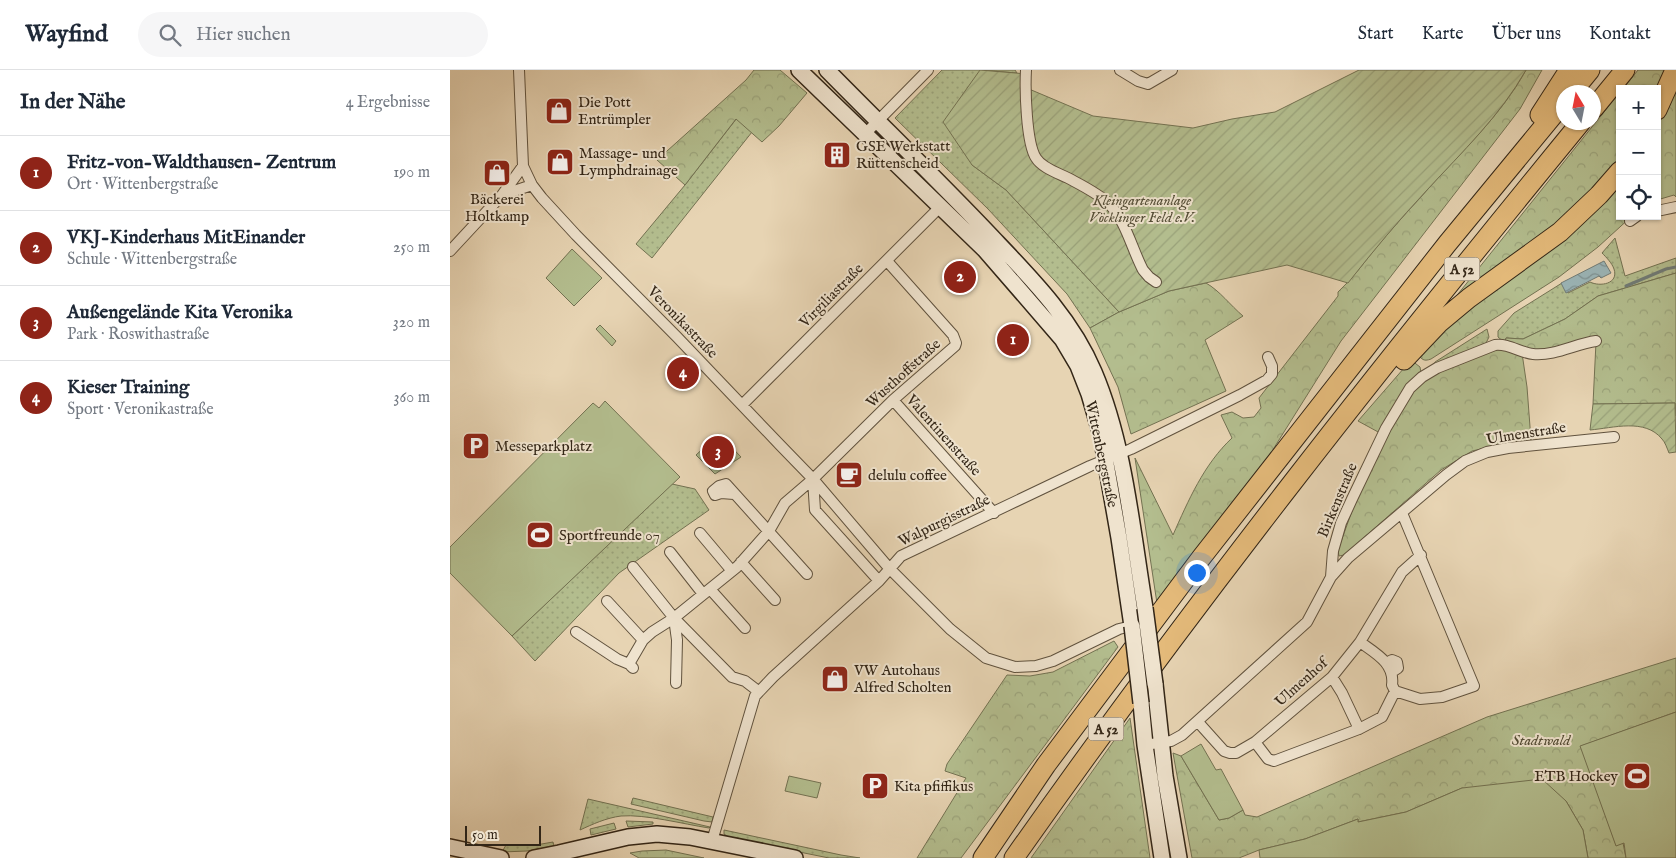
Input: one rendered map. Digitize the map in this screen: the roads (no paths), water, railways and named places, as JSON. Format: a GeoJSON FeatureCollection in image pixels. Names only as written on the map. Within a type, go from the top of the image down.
{"type":"FeatureCollection","features":[{"type":"Feature","properties":{"kind":"highway"},"geometry":{"type":"LineString","coordinates":[[1500,180],[1569,70]]}},
{"type":"Feature","properties":{"kind":"highway"},"geometry":{"type":"LineString","coordinates":[[1578,85],[1590,70]]}},
{"type":"Feature","properties":{"kind":"highway"},"geometry":{"type":"LineString","coordinates":[[1601,99],[1625,70]]}},
{"type":"Feature","properties":{"kind":"highway"},"geometry":{"type":"LineString","coordinates":[[1661,101],[1675,70]]}},
{"type":"Feature","properties":{"kind":"highway","name":"A 52"},"geometry":{"type":"LineString","coordinates":[[983,858],[1046,765],[1201,558],[1368,344],[1556,112]]}},
{"type":"Feature","properties":{"kind":"highway","name":"A 52"},"geometry":{"type":"LineString","coordinates":[[1014,858],[1119,712],[1238,555],[1344,418],[1575,130]]}},
{"type":"Feature","properties":{"kind":"highway"},"geometry":{"type":"LineString","coordinates":[[1344,418],[1370,397],[1439,324],[1479,290],[1560,232],[1599,195],[1616,175]]}},
{"type":"Feature","properties":{"kind":"main road","name":"Wittenbergstraße"},"geometry":{"type":"LineString","coordinates":[[799,70],[985,250],[1062,339],[1078,366],[1089,394],[1101,435],[1112,457],[1145,608],[1156,684],[1165,776],[1179,858]]}},
{"type":"Feature","properties":{"kind":"main road","name":"Wittenbergstraße"},"geometry":{"type":"LineString","coordinates":[[827,70],[969,212],[1054,304],[1080,342],[1094,371],[1106,403],[1119,538],[1132,626],[1145,745],[1162,858]]}},
{"type":"Feature","properties":{"kind":"main road"},"geometry":{"type":"LineString","coordinates":[[534,858],[559,854],[615,839],[642,835],[677,835],[796,858]]}},
{"type":"Feature","properties":{"kind":"main road"},"geometry":{"type":"LineString","coordinates":[[450,847],[502,858]]}},
{"type":"Feature","properties":{"kind":"street"},"geometry":{"type":"LineString","coordinates":[[450,251],[502,195],[523,166],[519,70]]}},
{"type":"Feature","properties":{"kind":"street"},"geometry":{"type":"LineString","coordinates":[[865,134],[928,70]]}},
{"type":"Feature","properties":{"kind":"street"},"geometry":{"type":"LineString","coordinates":[[1026,70],[1027,111],[1031,144],[1036,158],[1046,167],[1109,203],[1117,213],[1143,270],[1149,278],[1156,282]]}},
{"type":"Feature","properties":{"kind":"street"},"geometry":{"type":"LineString","coordinates":[[1120,70],[1138,81],[1148,84],[1172,70]]}},
{"type":"Feature","properties":{"kind":"street","name":"Veronikastraße"},"geometry":{"type":"LineString","coordinates":[[523,166],[532,185],[576,235],[633,291],[813,479],[889,568],[950,629],[986,658],[1016,667],[1036,666],[1053,661],[1119,629],[1132,626]]}},
{"type":"Feature","properties":{"kind":"street"},"geometry":{"type":"LineString","coordinates":[[502,195],[532,185]]}},
{"type":"Feature","properties":{"kind":"street","name":"Virgiliastraße"},"geometry":{"type":"LineString","coordinates":[[742,405],[941,206]]}},
{"type":"Feature","properties":{"kind":"street"},"geometry":{"type":"LineString","coordinates":[[1661,210],[1676,208]]}},
{"type":"Feature","properties":{"kind":"street","name":"Wusthoffstraße"},"geometry":{"type":"LineString","coordinates":[[642,640],[674,618],[732,571],[769,530],[785,503],[813,479],[893,400],[950,352],[956,343],[953,335],[887,261]]}},
{"type":"Feature","properties":{"kind":"street","name":"Birkenstraße"},"geometry":{"type":"LineString","coordinates":[[1145,745],[1162,743],[1182,735],[1307,622],[1331,577],[1333,551],[1341,523],[1386,428],[1403,397],[1414,384],[1437,368],[1499,344],[1515,350],[1536,354],[1555,352],[1596,341]]}},
{"type":"Feature","properties":{"kind":"street","name":"Walpurgisstraße"},"geometry":{"type":"LineString","coordinates":[[712,841],[750,711],[758,691],[879,581],[901,556],[1240,395],[1267,380],[1272,374],[1272,366],[1268,357]]}},
{"type":"Feature","properties":{"kind":"street","name":"Valentinenstraße"},"geometry":{"type":"LineString","coordinates":[[893,400],[994,513]]}},
{"type":"Feature","properties":{"kind":"street","name":"Ulmenstraße"},"geometry":{"type":"LineString","coordinates":[[1331,577],[1348,558],[1452,470],[1465,462],[1487,452],[1508,448],[1614,437]]}},
{"type":"Feature","properties":{"kind":"street"},"geometry":{"type":"LineString","coordinates":[[813,479],[815,510],[879,581]]}},
{"type":"Feature","properties":{"kind":"street"},"geometry":{"type":"LineString","coordinates":[[734,494],[769,530],[772,536],[807,574]]}},
{"type":"Feature","properties":{"kind":"street"},"geometry":{"type":"LineString","coordinates":[[1360,642],[1381,658],[1389,668],[1395,691],[1420,699],[1442,697],[1474,686],[1402,513]]}},
{"type":"Feature","properties":{"kind":"street"},"geometry":{"type":"LineString","coordinates":[[700,533],[732,571]]}},
{"type":"Feature","properties":{"kind":"street"},"geometry":{"type":"LineString","coordinates":[[670,552],[706,591],[745,628]]}},
{"type":"Feature","properties":{"kind":"street","name":"Ulmenhof"},"geometry":{"type":"LineString","coordinates":[[1198,722],[1224,751],[1236,753],[1255,742],[1332,677],[1360,642],[1402,572],[1420,555]]}},
{"type":"Feature","properties":{"kind":"street"},"geometry":{"type":"LineString","coordinates":[[741,562],[775,600]]}},
{"type":"Feature","properties":{"kind":"street"},"geometry":{"type":"LineString","coordinates":[[633,567],[674,618],[732,677],[745,681],[758,691]]}},
{"type":"Feature","properties":{"kind":"street"},"geometry":{"type":"LineString","coordinates":[[576,632],[631,666],[642,640],[606,601]]}},
{"type":"Feature","properties":{"kind":"street"},"geometry":{"type":"LineString","coordinates":[[674,618],[677,640],[676,684]]}},
{"type":"Feature","properties":{"kind":"street"},"geometry":{"type":"LineString","coordinates":[[1332,677],[1342,693],[1359,730]]}},
{"type":"Feature","properties":{"kind":"street"},"geometry":{"type":"LineString","coordinates":[[1255,742],[1268,759],[1274,761],[1359,730],[1382,717],[1395,691]]}},
{"type":"Feature","properties":{"kind":"water"},"geometry":{"type":"Polygon","coordinates":[[[1604,261],[1611,273],[1601,278],[1599,276],[1566,293],[1561,283],[1604,261]]]}},
{"type":"Feature","properties":{"kind":"waterway"},"geometry":{"type":"LineString","coordinates":[[1626,286],[1666,269],[1676,267]]}},
{"type":"Feature","properties":{"kind":"place","name":"Die Pott Entrümpler"},"geometry":{"type":"Point","coordinates":[559,111]}},
{"type":"Feature","properties":{"kind":"place","name":"GSE Werkstatt Rüttenscheid"},"geometry":{"type":"Point","coordinates":[837,155]}},
{"type":"Feature","properties":{"kind":"place","name":"Massage- und Lymphdrainage"},"geometry":{"type":"Point","coordinates":[560,162]}},
{"type":"Feature","properties":{"kind":"place","name":"Bäckerei Holtkamp"},"geometry":{"type":"Point","coordinates":[497,173]}},
{"type":"Feature","properties":{"kind":"place","name":"VKJ-Kinderhaus MitEinander"},"geometry":{"type":"Point","coordinates":[960,277]}},
{"type":"Feature","properties":{"kind":"place","name":"Fritz-von-Waldthausen- Zentrum"},"geometry":{"type":"Point","coordinates":[1013,340]}},
{"type":"Feature","properties":{"kind":"place","name":"Kieser Training"},"geometry":{"type":"Point","coordinates":[683,373]}},
{"type":"Feature","properties":{"kind":"place","name":"Messeparkplatz"},"geometry":{"type":"Point","coordinates":[476,446]}},
{"type":"Feature","properties":{"kind":"place","name":"Außengelände Kita Veronika"},"geometry":{"type":"Point","coordinates":[718,452]}},
{"type":"Feature","properties":{"kind":"place","name":"delulu coffee"},"geometry":{"type":"Point","coordinates":[849,475]}},
{"type":"Feature","properties":{"kind":"place","name":"Sportfreunde 07"},"geometry":{"type":"Point","coordinates":[540,535]}},
{"type":"Feature","properties":{"kind":"place","name":"VW Autohaus Alfred Scholten"},"geometry":{"type":"Point","coordinates":[835,679]}},
{"type":"Feature","properties":{"kind":"place","name":"ETB Hockey"},"geometry":{"type":"Point","coordinates":[1637,776]}},
{"type":"Feature","properties":{"kind":"place","name":"Kita pfiffikus"},"geometry":{"type":"Point","coordinates":[875,786]}},
{"type":"Feature","properties":{"kind":"park label","name":"Kleingartenanlage Vöcklinger Feld e.V."},"geometry":{"type":"Point","coordinates":[1142,208]}},
{"type":"Feature","properties":{"kind":"park label","name":"Stadtwald"},"geometry":{"type":"Point","coordinates":[1541,740]}}]}
